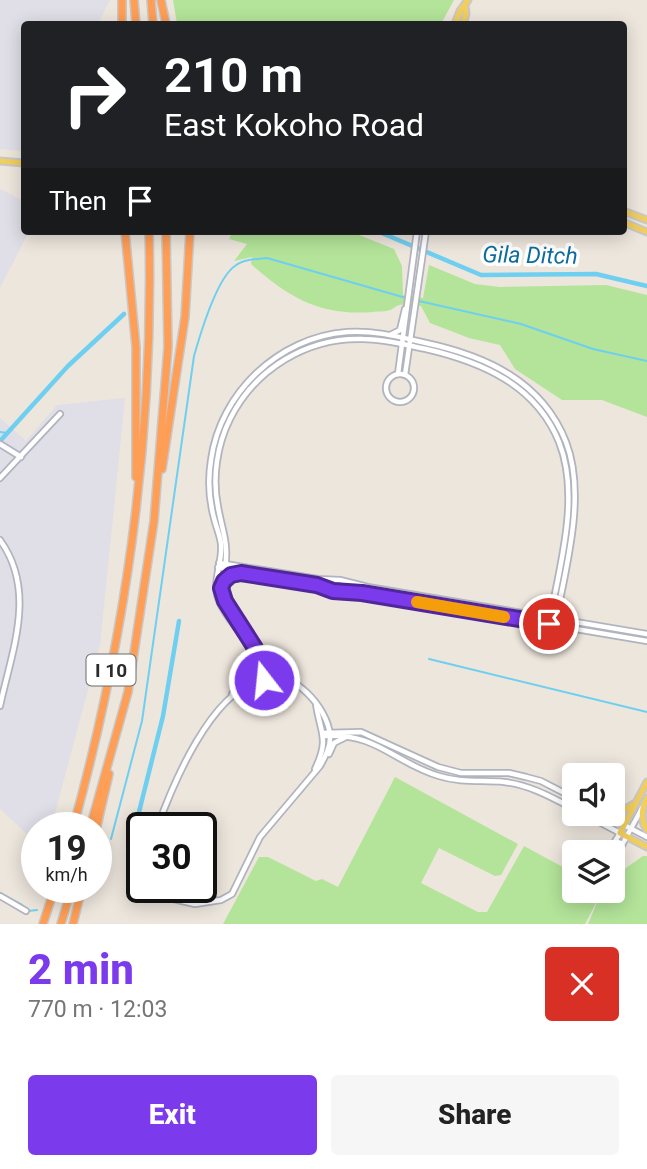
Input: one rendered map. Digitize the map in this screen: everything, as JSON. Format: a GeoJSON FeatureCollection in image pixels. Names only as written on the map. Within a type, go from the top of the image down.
{"type":"FeatureCollection","features":[{"type":"Feature","properties":{"kind":"highway"},"geometry":{"type":"LineString","coordinates":[[122,0],[122,21]]}},
{"type":"Feature","properties":{"kind":"highway"},"geometry":{"type":"LineString","coordinates":[[134,0],[136,21]]}},
{"type":"Feature","properties":{"kind":"highway"},"geometry":{"type":"LineString","coordinates":[[151,0],[153,21]]}},
{"type":"Feature","properties":{"kind":"highway"},"geometry":{"type":"LineString","coordinates":[[161,0],[165,21]]}},
{"type":"Feature","properties":{"kind":"highway"},"geometry":{"type":"LineString","coordinates":[[125,235],[136,347],[136,509]]}},
{"type":"Feature","properties":{"kind":"highway","name":"I 10"},"geometry":{"type":"LineString","coordinates":[[77,812],[110,678],[136,509],[147,398],[149,235]]}},
{"type":"Feature","properties":{"kind":"highway","name":"I 10"},"geometry":{"type":"LineString","coordinates":[[95,812],[128,692],[153,521],[168,347],[166,235]]}},
{"type":"Feature","properties":{"kind":"highway"},"geometry":{"type":"LineString","coordinates":[[153,521],[177,385],[185,317],[190,235]]}},
{"type":"Feature","properties":{"kind":"highway"},"geometry":{"type":"LineString","coordinates":[[100,812],[115,742]]}},
{"type":"Feature","properties":{"kind":"highway"},"geometry":{"type":"LineString","coordinates":[[41,924],[49,903]]}},
{"type":"Feature","properties":{"kind":"highway"},"geometry":{"type":"LineString","coordinates":[[61,924],[67,903]]}},
{"type":"Feature","properties":{"kind":"highway"},"geometry":{"type":"LineString","coordinates":[[73,924],[78,903]]}},
{"type":"Feature","properties":{"kind":"main road"},"geometry":{"type":"LineString","coordinates":[[456,21],[467,3]]}},
{"type":"Feature","properties":{"kind":"main road"},"geometry":{"type":"LineString","coordinates":[[464,21],[467,3]]}},
{"type":"Feature","properties":{"kind":"main road"},"geometry":{"type":"LineString","coordinates":[[0,161],[21,163]]}},
{"type":"Feature","properties":{"kind":"main road"},"geometry":{"type":"LineString","coordinates":[[627,212],[647,220]]}},
{"type":"Feature","properties":{"kind":"main road"},"geometry":{"type":"LineString","coordinates":[[627,224],[647,232]]}},
{"type":"Feature","properties":{"kind":"main road"},"geometry":{"type":"LineString","coordinates":[[625,823],[647,782]]}},
{"type":"Feature","properties":{"kind":"main road"},"geometry":{"type":"LineString","coordinates":[[647,798],[642,808],[647,830]]}},
{"type":"Feature","properties":{"kind":"main road"},"geometry":{"type":"LineString","coordinates":[[625,809],[636,802]]}},
{"type":"Feature","properties":{"kind":"main road"},"geometry":{"type":"LineString","coordinates":[[624,826],[623,834],[647,847]]}},
{"type":"Feature","properties":{"kind":"street"},"geometry":{"type":"LineString","coordinates":[[398,374],[416,235]]}},
{"type":"Feature","properties":{"kind":"street"},"geometry":{"type":"LineString","coordinates":[[405,375],[426,235]]}},
{"type":"Feature","properties":{"kind":"street"},"geometry":{"type":"LineString","coordinates":[[389,335],[400,330],[408,304]]}},
{"type":"Feature","properties":{"kind":"street"},"geometry":{"type":"LineString","coordinates":[[260,678],[249,647],[219,602],[216,591],[221,545],[209,481],[217,448],[225,416],[235,398],[262,367],[314,339],[345,332],[389,335],[499,367],[533,391],[558,425],[570,456],[575,478],[576,503],[553,622]]}},
{"type":"Feature","properties":{"kind":"street"},"geometry":{"type":"LineString","coordinates":[[294,351],[346,339],[403,341]]}},
{"type":"Feature","properties":{"kind":"street"},"geometry":{"type":"LineString","coordinates":[[398,374],[405,375],[411,381],[413,391],[405,400],[396,401],[388,395],[386,386],[390,378],[398,374]]}},
{"type":"Feature","properties":{"kind":"street"},"geometry":{"type":"LineString","coordinates":[[0,478],[60,414]]}},
{"type":"Feature","properties":{"kind":"street"},"geometry":{"type":"LineString","coordinates":[[0,444],[20,457]]}},
{"type":"Feature","properties":{"kind":"street"},"geometry":{"type":"LineString","coordinates":[[217,448],[215,482],[227,546],[225,566]]}},
{"type":"Feature","properties":{"kind":"street"},"geometry":{"type":"LineString","coordinates":[[0,540],[16,568],[21,608],[0,706]]}},
{"type":"Feature","properties":{"kind":"street"},"geometry":{"type":"LineString","coordinates":[[219,565],[321,580],[340,580],[413,598],[647,640]]}},
{"type":"Feature","properties":{"kind":"street"},"geometry":{"type":"LineString","coordinates":[[225,566],[241,573],[320,586],[333,591],[413,598]]}},
{"type":"Feature","properties":{"kind":"street"},"geometry":{"type":"LineString","coordinates":[[241,573],[227,577],[221,588],[222,594],[251,640],[257,656],[260,678]]}},
{"type":"Feature","properties":{"kind":"street"},"geometry":{"type":"LineString","coordinates":[[320,586],[321,580]]}},
{"type":"Feature","properties":{"kind":"street"},"geometry":{"type":"LineString","coordinates":[[553,622],[647,634]]}},
{"type":"Feature","properties":{"kind":"street"},"geometry":{"type":"LineString","coordinates":[[163,812],[191,753],[215,713],[230,698],[250,669],[252,656],[249,647]]}},
{"type":"Feature","properties":{"kind":"street"},"geometry":{"type":"LineString","coordinates":[[257,656],[267,667],[301,688],[334,727],[377,744],[436,775],[469,782],[518,784],[562,802]]}},
{"type":"Feature","properties":{"kind":"street"},"geometry":{"type":"LineString","coordinates":[[239,685],[260,678],[283,676]]}},
{"type":"Feature","properties":{"kind":"street"},"geometry":{"type":"LineString","coordinates":[[230,698],[260,678],[301,688]]}},
{"type":"Feature","properties":{"kind":"street"},"geometry":{"type":"LineString","coordinates":[[313,773],[327,734],[316,704]]}},
{"type":"Feature","properties":{"kind":"street"},"geometry":{"type":"LineString","coordinates":[[320,766],[326,755],[327,734],[322,713]]}},
{"type":"Feature","properties":{"kind":"street"},"geometry":{"type":"LineString","coordinates":[[327,734],[351,733],[377,737],[429,764],[469,774],[519,775],[541,781],[562,792]]}},
{"type":"Feature","properties":{"kind":"street"},"geometry":{"type":"LineString","coordinates":[[217,901],[232,894],[260,836],[326,761],[334,743],[351,733]]}},
{"type":"Feature","properties":{"kind":"street"},"geometry":{"type":"LineString","coordinates":[[469,774],[469,782]]}},
{"type":"Feature","properties":{"kind":"street"},"geometry":{"type":"LineString","coordinates":[[549,795],[553,787]]}},
{"type":"Feature","properties":{"kind":"street"},"geometry":{"type":"LineString","coordinates":[[617,840],[631,828],[642,808]]}},
{"type":"Feature","properties":{"kind":"street"},"geometry":{"type":"LineString","coordinates":[[625,825],[647,837]]}},
{"type":"Feature","properties":{"kind":"street"},"geometry":{"type":"LineString","coordinates":[[607,826],[623,834]]}},
{"type":"Feature","properties":{"kind":"street"},"geometry":{"type":"LineString","coordinates":[[622,840],[623,834]]}},
{"type":"Feature","properties":{"kind":"street"},"geometry":{"type":"LineString","coordinates":[[0,896],[26,911]]}},
{"type":"Feature","properties":{"kind":"shaded area"},"geometry":{"type":"Polygon","coordinates":[[[0,0],[110,0],[100,21],[21,21],[21,151],[0,149],[0,0]]]}},
{"type":"Feature","properties":{"kind":"shaded area"},"geometry":{"type":"Polygon","coordinates":[[[0,189],[21,200],[21,235],[27,235],[0,288],[0,189]]]}},
{"type":"Feature","properties":{"kind":"shaded area"},"geometry":{"type":"Polygon","coordinates":[[[125,398],[100,645],[55,812],[21,812],[21,828],[0,809],[0,418],[26,441],[57,405],[125,398]]]}},
{"type":"Feature","properties":{"kind":"green space"},"geometry":{"type":"Polygon","coordinates":[[[173,0],[454,0],[443,21],[176,21],[173,0]]]}},
{"type":"Feature","properties":{"kind":"green space"},"geometry":{"type":"Polygon","coordinates":[[[231,235],[359,235],[394,249],[402,266],[403,295],[423,298],[429,265],[475,284],[500,287],[606,285],[647,295],[647,417],[602,400],[562,400],[515,369],[500,345],[469,338],[430,323],[421,306],[399,305],[386,311],[354,312],[322,308],[307,302],[265,276],[251,264],[252,257],[234,261],[247,244],[229,239],[231,235]]]}},
{"type":"Feature","properties":{"kind":"green space"},"geometry":{"type":"Polygon","coordinates":[[[395,777],[518,844],[501,875],[495,876],[439,848],[421,883],[478,912],[487,912],[524,846],[562,867],[562,903],[596,903],[585,924],[223,924],[259,857],[268,857],[316,881],[322,879],[338,887],[395,777]]]}},
{"type":"Feature","properties":{"kind":"green space"},"geometry":{"type":"Polygon","coordinates":[[[647,856],[647,924],[588,924],[597,903],[625,903],[625,869],[647,856]]]}},
{"type":"Feature","properties":{"kind":"waterway","name":"Gila Ditch"},"geometry":{"type":"LineString","coordinates":[[386,235],[481,275],[596,274],[647,286]]}},
{"type":"Feature","properties":{"kind":"waterway"},"geometry":{"type":"LineString","coordinates":[[112,835],[142,721],[194,356],[222,282],[228,272],[238,264],[267,258],[413,300]]}},
{"type":"Feature","properties":{"kind":"waterway"},"geometry":{"type":"LineString","coordinates":[[419,301],[521,324],[593,349],[647,361]]}},
{"type":"Feature","properties":{"kind":"waterway","name":"Gila Ditch"},"geometry":{"type":"LineString","coordinates":[[1,440],[68,366],[124,314]]}},
{"type":"Feature","properties":{"kind":"waterway","name":"Gila Ditch"},"geometry":{"type":"LineString","coordinates":[[0,432],[7,433]]}},
{"type":"Feature","properties":{"kind":"waterway"},"geometry":{"type":"LineString","coordinates":[[139,812],[163,716],[179,621]]}},
{"type":"Feature","properties":{"kind":"waterway"},"geometry":{"type":"LineString","coordinates":[[429,659],[647,712]]}},
{"type":"Feature","properties":{"kind":"waterway"},"geometry":{"type":"LineString","coordinates":[[0,893],[28,911],[37,910]]}},
{"type":"Feature","properties":{"kind":"slow traffic"},"geometry":{"type":"LineString","coordinates":[[417,602],[504,617]]}},
{"type":"Feature","properties":{"kind":"route"},"geometry":{"type":"LineString","coordinates":[[264,680],[255,648],[222,594],[224,581],[231,575],[241,573],[317,585],[333,591],[362,593],[549,624]]}}]}
